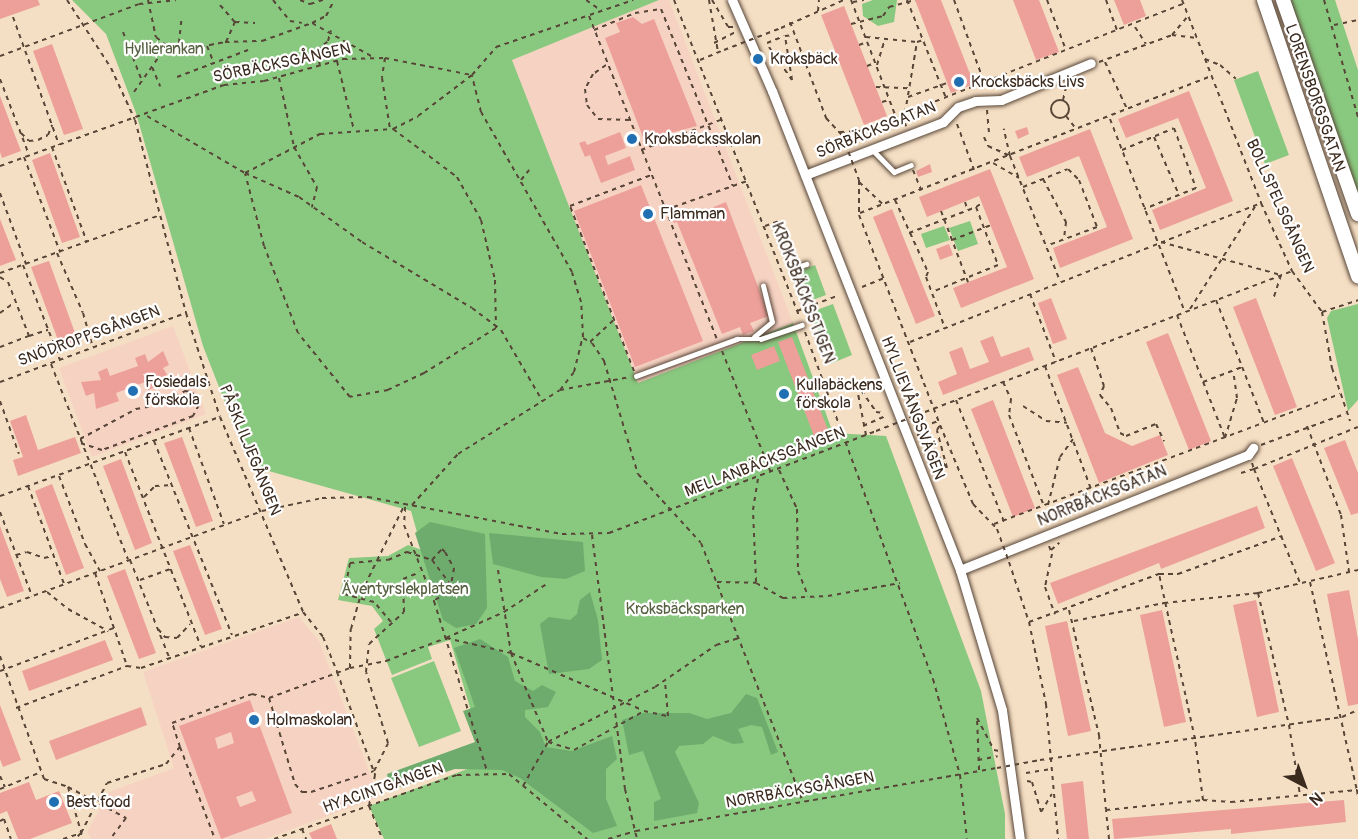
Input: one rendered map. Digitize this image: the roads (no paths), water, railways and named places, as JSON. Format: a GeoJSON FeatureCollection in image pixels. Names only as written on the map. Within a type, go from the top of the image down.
{"type":"FeatureCollection","features":[{"type":"Feature","properties":{"kind":"main road","name":"LORENSBORGSGATAN"},"geometry":{"type":"LineString","coordinates":[[1264,0],[1358,276]]}},
{"type":"Feature","properties":{"kind":"main road","name":"LORENSBORGSGATAN"},"geometry":{"type":"LineString","coordinates":[[1283,0],[1358,214]]}},
{"type":"Feature","properties":{"kind":"street","name":"HYLLIEVÅNGSVÄGEN"},"geometry":{"type":"LineString","coordinates":[[732,0],[805,175],[960,570],[1002,710],[1020,839]]}},
{"type":"Feature","properties":{"kind":"street","name":"SÖRBÄCKSGATAN"},"geometry":{"type":"LineString","coordinates":[[805,175],[943,122],[958,107],[975,100],[1001,100],[1091,63]]}},
{"type":"Feature","properties":{"kind":"street","name":"NORRBÄCKSGATAN"},"geometry":{"type":"LineString","coordinates":[[960,570],[1251,451]]}},
{"type":"Feature","properties":{"kind":"lane"},"geometry":{"type":"LineString","coordinates":[[872,149],[894,171],[911,165]]}},
{"type":"Feature","properties":{"kind":"lane"},"geometry":{"type":"LineString","coordinates":[[795,268],[806,264]]}},
{"type":"Feature","properties":{"kind":"lane"},"geometry":{"type":"LineString","coordinates":[[749,339],[763,333],[772,322],[763,286]]}},
{"type":"Feature","properties":{"kind":"lane"},"geometry":{"type":"LineString","coordinates":[[636,376],[720,345],[802,325]]}},
{"type":"Feature","properties":{"kind":"place","name":"Kroksbäck"},"geometry":{"type":"Point","coordinates":[758,59]}},
{"type":"Feature","properties":{"kind":"place","name":"Krocksbäcks Livs"},"geometry":{"type":"Point","coordinates":[959,82]}},
{"type":"Feature","properties":{"kind":"place","name":"Kroksbäcksskolan"},"geometry":{"type":"Point","coordinates":[632,139]}},
{"type":"Feature","properties":{"kind":"place","name":"Flamman"},"geometry":{"type":"Point","coordinates":[648,214]}},
{"type":"Feature","properties":{"kind":"place","name":"Fosiedals förskola"},"geometry":{"type":"Point","coordinates":[133,391]}},
{"type":"Feature","properties":{"kind":"place","name":"Kullabäckens förskola"},"geometry":{"type":"Point","coordinates":[784,394]}},
{"type":"Feature","properties":{"kind":"place","name":"Holmaskolan"},"geometry":{"type":"Point","coordinates":[254,720]}},
{"type":"Feature","properties":{"kind":"place","name":"Best food"},"geometry":{"type":"Point","coordinates":[54,802]}},
{"type":"Feature","properties":{"kind":"park label","name":"Hyllierankan"},"geometry":{"type":"Point","coordinates":[164,49]}},
{"type":"Feature","properties":{"kind":"park label","name":"Äventyrslekplatsen"},"geometry":{"type":"Point","coordinates":[405,589]}},
{"type":"Feature","properties":{"kind":"park label","name":"Kroksbäcksparken"},"geometry":{"type":"Point","coordinates":[685,609]}}]}
